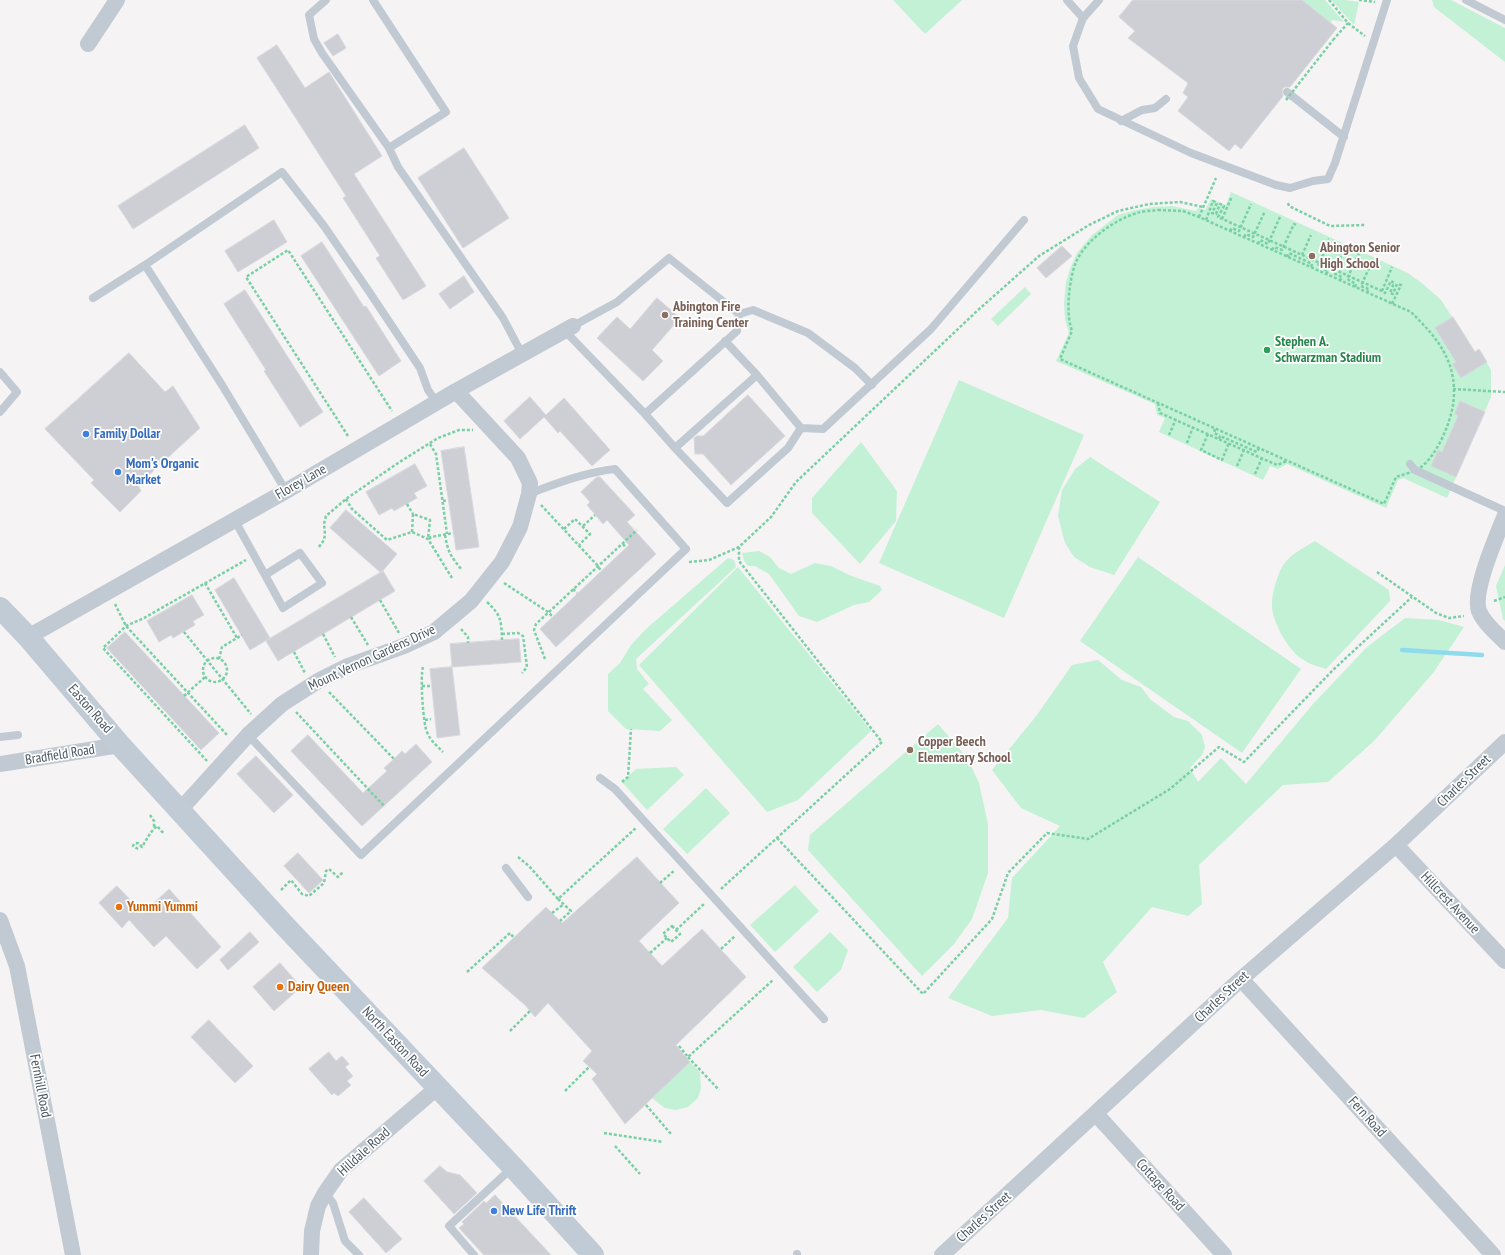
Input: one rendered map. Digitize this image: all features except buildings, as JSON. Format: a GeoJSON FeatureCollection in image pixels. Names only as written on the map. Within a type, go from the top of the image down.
{"type":"FeatureCollection","features":[{"type":"Feature","properties":{"kind":"main road","name":"Easton Road"},"geometry":{"type":"LineString","coordinates":[[0,608],[28,637],[120,744],[180,810]]}},
{"type":"Feature","properties":{"kind":"main road","name":"North Easton Road"},"geometry":{"type":"LineString","coordinates":[[180,810],[321,965],[438,1087],[593,1255]]}},
{"type":"Feature","properties":{"kind":"street"},"geometry":{"type":"LineString","coordinates":[[88,44],[117,0]]}},
{"type":"Feature","properties":{"kind":"street","name":"Florey Lane"},"geometry":{"type":"LineString","coordinates":[[28,637],[234,519],[286,491],[456,391],[569,329]]}},
{"type":"Feature","properties":{"kind":"street","name":"Mount Vernon Gardens Drive"},"geometry":{"type":"LineString","coordinates":[[180,810],[248,735],[282,704],[318,681],[348,666],[404,646],[434,632],[472,601],[502,562],[520,527],[529,494],[530,483],[518,458],[456,391]]}},
{"type":"Feature","properties":{"kind":"street"},"geometry":{"type":"LineString","coordinates":[[1505,515],[1479,586],[1479,609],[1483,618],[1505,642]]}},
{"type":"Feature","properties":{"kind":"street","name":"Charles Street"},"geometry":{"type":"LineString","coordinates":[[947,1253],[1241,980],[1396,845],[1505,742]]}},
{"type":"Feature","properties":{"kind":"street","name":"Bradfield Road"},"geometry":{"type":"LineString","coordinates":[[0,764],[120,744]]}},
{"type":"Feature","properties":{"kind":"street"},"geometry":{"type":"LineString","coordinates":[[1484,762],[1505,760]]}},
{"type":"Feature","properties":{"kind":"street","name":"Hillcrest Avenue"},"geometry":{"type":"LineString","coordinates":[[1396,845],[1505,961]]}},
{"type":"Feature","properties":{"kind":"street","name":"Fernhill Road"},"geometry":{"type":"LineString","coordinates":[[0,920],[17,966],[73,1255]]}},
{"type":"Feature","properties":{"kind":"street","name":"Fern Road"},"geometry":{"type":"LineString","coordinates":[[1241,980],[1493,1255]]}},
{"type":"Feature","properties":{"kind":"street","name":"Hilldale Road"},"geometry":{"type":"LineString","coordinates":[[312,1255],[312,1231],[318,1206],[341,1170],[438,1087]]}},
{"type":"Feature","properties":{"kind":"street","name":"Cottage Road"},"geometry":{"type":"LineString","coordinates":[[1096,1114],[1224,1255]]}},
{"type":"Feature","properties":{"kind":"lane"},"geometry":{"type":"LineString","coordinates":[[326,0],[309,15],[314,39],[322,53],[389,148],[398,167],[503,318],[522,354]]}},
{"type":"Feature","properties":{"kind":"lane"},"geometry":{"type":"LineString","coordinates":[[373,0],[446,112],[389,148]]}},
{"type":"Feature","properties":{"kind":"lane"},"geometry":{"type":"LineString","coordinates":[[1066,0],[1083,18]]}},
{"type":"Feature","properties":{"kind":"lane"},"geometry":{"type":"LineString","coordinates":[[1099,0],[1083,18],[1073,46],[1079,78],[1098,109],[1121,121],[1191,152],[1276,185],[1290,188],[1314,181],[1328,179],[1336,164],[1386,2]]}},
{"type":"Feature","properties":{"kind":"lane"},"geometry":{"type":"LineString","coordinates":[[1466,0],[1505,20]]}},
{"type":"Feature","properties":{"kind":"lane"},"geometry":{"type":"LineString","coordinates":[[1286,96],[1344,138]]}},
{"type":"Feature","properties":{"kind":"lane"},"geometry":{"type":"LineString","coordinates":[[1121,121],[1142,110],[1155,108],[1166,100]]}},
{"type":"Feature","properties":{"kind":"lane"},"geometry":{"type":"LineString","coordinates":[[93,298],[145,265],[282,172],[324,226],[368,290],[420,368],[428,390],[437,403]]}},
{"type":"Feature","properties":{"kind":"lane"},"geometry":{"type":"LineString","coordinates":[[726,341],[757,375],[801,428],[823,429],[931,329],[1024,220]]}},
{"type":"Feature","properties":{"kind":"lane"},"geometry":{"type":"LineString","coordinates":[[739,314],[669,258],[617,302],[569,329],[674,448],[727,502],[788,448],[801,428]]}},
{"type":"Feature","properties":{"kind":"lane"},"geometry":{"type":"LineString","coordinates":[[145,265],[222,385],[286,491]]}},
{"type":"Feature","properties":{"kind":"lane"},"geometry":{"type":"LineString","coordinates":[[739,314],[753,310],[808,333],[855,368],[872,385]]}},
{"type":"Feature","properties":{"kind":"lane"},"geometry":{"type":"LineString","coordinates":[[645,414],[736,331],[739,314]]}},
{"type":"Feature","properties":{"kind":"lane"},"geometry":{"type":"LineString","coordinates":[[0,372],[17,392],[0,412]]}},
{"type":"Feature","properties":{"kind":"lane"},"geometry":{"type":"LineString","coordinates":[[674,448],[757,375]]}},
{"type":"Feature","properties":{"kind":"lane"},"geometry":{"type":"LineString","coordinates":[[1412,467],[1505,511]]}},
{"type":"Feature","properties":{"kind":"lane"},"geometry":{"type":"LineString","coordinates":[[248,735],[362,855],[686,548],[615,469],[600,470],[529,494]]}},
{"type":"Feature","properties":{"kind":"lane"},"geometry":{"type":"LineString","coordinates":[[234,519],[283,608],[322,583],[300,552],[265,575]]}},
{"type":"Feature","properties":{"kind":"lane"},"geometry":{"type":"LineString","coordinates":[[0,737],[18,735]]}},
{"type":"Feature","properties":{"kind":"lane"},"geometry":{"type":"LineString","coordinates":[[600,778],[615,789],[824,1019]]}},
{"type":"Feature","properties":{"kind":"lane"},"geometry":{"type":"LineString","coordinates":[[506,868],[528,897]]}},
{"type":"Feature","properties":{"kind":"lane"},"geometry":{"type":"LineString","coordinates":[[474,1255],[448,1226],[513,1167]]}},
{"type":"Feature","properties":{"kind":"lane"},"geometry":{"type":"LineString","coordinates":[[325,1193],[333,1203],[345,1241],[358,1255]]}},
{"type":"Feature","properties":{"kind":"path"},"geometry":{"type":"LineString","coordinates":[[1329,0],[1348,23],[1373,42]]}},
{"type":"Feature","properties":{"kind":"path"},"geometry":{"type":"LineString","coordinates":[[1359,0],[1386,2]]}},
{"type":"Feature","properties":{"kind":"path"},"geometry":{"type":"LineString","coordinates":[[1286,96],[1348,23]]}},
{"type":"Feature","properties":{"kind":"path"},"geometry":{"type":"LineString","coordinates":[[1199,217],[1216,178]]}},
{"type":"Feature","properties":{"kind":"path"},"geometry":{"type":"LineString","coordinates":[[1222,219],[1232,196]]}},
{"type":"Feature","properties":{"kind":"path"},"geometry":{"type":"LineString","coordinates":[[1206,220],[1213,201],[1217,203],[1212,213],[1216,214],[1220,204],[1224,206],[1218,217],[1385,293],[1391,281],[1394,283],[1390,293],[1393,294],[1397,284],[1401,285],[1392,304]]}},
{"type":"Feature","properties":{"kind":"path"},"geometry":{"type":"LineString","coordinates":[[670,563],[709,560],[739,547],[771,516],[796,482],[977,311],[1039,256],[1089,225],[1118,211],[1157,203],[1180,202],[1203,207]]}},
{"type":"Feature","properties":{"kind":"path"},"geometry":{"type":"LineString","coordinates":[[1288,203],[1289,206],[1330,226],[1365,224]]}},
{"type":"Feature","properties":{"kind":"path"},"geometry":{"type":"LineString","coordinates":[[1230,231],[1232,228],[1239,231],[1251,204]]}},
{"type":"Feature","properties":{"kind":"path"},"geometry":{"type":"LineString","coordinates":[[1158,210],[1183,212],[1206,220],[1411,312],[1439,343],[1452,374],[1453,405],[1448,423],[1430,458],[1421,468],[1412,467],[1396,477],[1384,504],[1060,360],[1072,331],[1068,308],[1070,286],[1076,261],[1089,243],[1103,230],[1119,220],[1138,212],[1158,210]]}},
{"type":"Feature","properties":{"kind":"path"},"geometry":{"type":"LineString","coordinates":[[1244,238],[1246,234],[1253,237],[1265,211]]}},
{"type":"Feature","properties":{"kind":"path"},"geometry":{"type":"LineString","coordinates":[[1258,244],[1260,240],[1268,244],[1280,217]]}},
{"type":"Feature","properties":{"kind":"path"},"geometry":{"type":"LineString","coordinates":[[1272,250],[1274,246],[1282,250],[1294,224],[1296,225]]}},
{"type":"Feature","properties":{"kind":"path"},"geometry":{"type":"LineString","coordinates":[[1300,258],[1311,235]]}},
{"type":"Feature","properties":{"kind":"path"},"geometry":{"type":"LineString","coordinates":[[1326,274],[1328,271],[1318,266],[1330,240],[1328,239]]}},
{"type":"Feature","properties":{"kind":"path"},"geometry":{"type":"LineString","coordinates":[[1340,281],[1342,277],[1333,273],[1345,247]]}},
{"type":"Feature","properties":{"kind":"path"},"geometry":{"type":"LineString","coordinates":[[348,436],[246,277],[288,250],[392,411]]}},
{"type":"Feature","properties":{"kind":"path"},"geometry":{"type":"LineString","coordinates":[[1354,287],[1356,284],[1347,279],[1359,253]]}},
{"type":"Feature","properties":{"kind":"path"},"geometry":{"type":"LineString","coordinates":[[1287,257],[1289,254],[1300,258],[1312,264],[1311,268]]}},
{"type":"Feature","properties":{"kind":"path"},"geometry":{"type":"LineString","coordinates":[[1367,293],[1369,289],[1362,286],[1373,259]]}},
{"type":"Feature","properties":{"kind":"path"},"geometry":{"type":"LineString","coordinates":[[1382,291],[1392,267]]}},
{"type":"Feature","properties":{"kind":"path"},"geometry":{"type":"LineString","coordinates":[[1453,389],[1505,392]]}},
{"type":"Feature","properties":{"kind":"path"},"geometry":{"type":"LineString","coordinates":[[1158,403],[1160,413],[1208,434],[1220,437],[1257,452],[1259,448]]}},
{"type":"Feature","properties":{"kind":"path"},"geometry":{"type":"LineString","coordinates":[[1169,435],[1176,420]]}},
{"type":"Feature","properties":{"kind":"path"},"geometry":{"type":"LineString","coordinates":[[1187,443],[1193,427]]}},
{"type":"Feature","properties":{"kind":"path"},"geometry":{"type":"LineString","coordinates":[[1215,429],[1214,432],[1229,443],[1277,465],[1287,461]]}},
{"type":"Feature","properties":{"kind":"path"},"geometry":{"type":"LineString","coordinates":[[319,547],[324,540],[324,524],[326,516],[346,499],[386,471],[438,438],[459,430],[475,430]]}},
{"type":"Feature","properties":{"kind":"path"},"geometry":{"type":"LineString","coordinates":[[1208,434],[1201,450],[1222,460],[1229,443]]}},
{"type":"Feature","properties":{"kind":"path"},"geometry":{"type":"LineString","coordinates":[[430,444],[436,454],[447,550],[461,569]]}},
{"type":"Feature","properties":{"kind":"path"},"geometry":{"type":"LineString","coordinates":[[1237,466],[1244,450]]}},
{"type":"Feature","properties":{"kind":"path"},"geometry":{"type":"LineString","coordinates":[[1255,474],[1262,458]]}},
{"type":"Feature","properties":{"kind":"path"},"geometry":{"type":"LineString","coordinates":[[346,499],[352,509],[387,540],[412,532],[428,539],[452,578]]}},
{"type":"Feature","properties":{"kind":"path"},"geometry":{"type":"LineString","coordinates":[[442,501],[448,500]]}},
{"type":"Feature","properties":{"kind":"path"},"geometry":{"type":"LineString","coordinates":[[407,504],[413,514],[412,532]]}},
{"type":"Feature","properties":{"kind":"path"},"geometry":{"type":"LineString","coordinates":[[541,506],[579,545],[601,571]]}},
{"type":"Feature","properties":{"kind":"path"},"geometry":{"type":"LineString","coordinates":[[413,514],[430,520],[428,539]]}},
{"type":"Feature","properties":{"kind":"path"},"geometry":{"type":"LineString","coordinates":[[583,526],[595,515]]}},
{"type":"Feature","properties":{"kind":"path"},"geometry":{"type":"LineString","coordinates":[[564,529],[576,519],[583,526],[590,534],[579,545]]}},
{"type":"Feature","properties":{"kind":"path"},"geometry":{"type":"LineString","coordinates":[[545,659],[534,630],[536,624],[637,530]]}},
{"type":"Feature","properties":{"kind":"path"},"geometry":{"type":"LineString","coordinates":[[428,539],[431,537],[453,533]]}},
{"type":"Feature","properties":{"kind":"path"},"geometry":{"type":"LineString","coordinates":[[623,544],[626,548]]}},
{"type":"Feature","properties":{"kind":"path"},"geometry":{"type":"LineString","coordinates":[[676,930],[882,742],[739,561],[739,547]]}},
{"type":"Feature","properties":{"kind":"path"},"geometry":{"type":"LineString","coordinates":[[207,761],[103,648],[126,626],[144,618],[254,556]]}},
{"type":"Feature","properties":{"kind":"path"},"geometry":{"type":"LineString","coordinates":[[1377,572],[1436,613],[1449,618],[1464,616]]}},
{"type":"Feature","properties":{"kind":"path"},"geometry":{"type":"LineString","coordinates":[[503,583],[552,616]]}},
{"type":"Feature","properties":{"kind":"path"},"geometry":{"type":"LineString","coordinates":[[205,584],[237,638]]}},
{"type":"Feature","properties":{"kind":"path"},"geometry":{"type":"LineString","coordinates":[[573,589],[577,593]]}},
{"type":"Feature","properties":{"kind":"path"},"geometry":{"type":"LineString","coordinates":[[1494,601],[1505,596]]}},
{"type":"Feature","properties":{"kind":"path"},"geometry":{"type":"LineString","coordinates":[[777,838],[923,994],[992,919],[1008,873],[1047,833],[1088,839],[1170,790],[1219,748],[1244,762],[1334,669],[1412,597]]}},
{"type":"Feature","properties":{"kind":"path"},"geometry":{"type":"LineString","coordinates":[[380,600],[399,633]]}},
{"type":"Feature","properties":{"kind":"path"},"geometry":{"type":"LineString","coordinates":[[113,601],[126,626],[228,737]]}},
{"type":"Feature","properties":{"kind":"path"},"geometry":{"type":"LineString","coordinates":[[487,602],[495,610],[501,620],[502,640]]}},
{"type":"Feature","properties":{"kind":"path"},"geometry":{"type":"LineString","coordinates":[[351,617],[368,645]]}},
{"type":"Feature","properties":{"kind":"path"},"geometry":{"type":"LineString","coordinates":[[459,627],[468,637],[468,643]]}},
{"type":"Feature","properties":{"kind":"path"},"geometry":{"type":"LineString","coordinates":[[184,632],[251,714]]}},
{"type":"Feature","properties":{"kind":"path"},"geometry":{"type":"LineString","coordinates":[[502,634],[518,633],[524,636],[526,667],[522,673]]}},
{"type":"Feature","properties":{"kind":"path"},"geometry":{"type":"LineString","coordinates":[[323,634],[336,659]]}},
{"type":"Feature","properties":{"kind":"path"},"geometry":{"type":"LineString","coordinates":[[219,658],[222,647],[242,635]]}},
{"type":"Feature","properties":{"kind":"path"},"geometry":{"type":"LineString","coordinates":[[294,652],[306,675]]}},
{"type":"Feature","properties":{"kind":"path"},"geometry":{"type":"LineString","coordinates":[[219,658],[224,662],[227,673],[222,679],[215,682],[208,680],[205,677],[203,669],[208,660],[219,658]]}},
{"type":"Feature","properties":{"kind":"path"},"geometry":{"type":"LineString","coordinates":[[423,667],[421,672],[426,731],[443,752]]}},
{"type":"Feature","properties":{"kind":"path"},"geometry":{"type":"LineString","coordinates":[[184,696],[205,677]]}},
{"type":"Feature","properties":{"kind":"path"},"geometry":{"type":"LineString","coordinates":[[422,686],[432,686]]}},
{"type":"Feature","properties":{"kind":"path"},"geometry":{"type":"LineString","coordinates":[[328,692],[394,759]]}},
{"type":"Feature","properties":{"kind":"path"},"geometry":{"type":"LineString","coordinates":[[296,712],[385,807]]}},
{"type":"Feature","properties":{"kind":"path"},"geometry":{"type":"LineString","coordinates":[[425,720],[431,719]]}},
{"type":"Feature","properties":{"kind":"path"},"geometry":{"type":"LineString","coordinates":[[622,782],[628,776],[631,729]]}},
{"type":"Feature","properties":{"kind":"path"},"geometry":{"type":"LineString","coordinates":[[150,815],[154,821],[154,829]]}},
{"type":"Feature","properties":{"kind":"path"},"geometry":{"type":"LineString","coordinates":[[558,899],[643,821]]}},
{"type":"Feature","properties":{"kind":"path"},"geometry":{"type":"LineString","coordinates":[[138,849],[132,845],[136,843],[142,847],[150,832],[157,826],[164,834]]}},
{"type":"Feature","properties":{"kind":"path"},"geometry":{"type":"LineString","coordinates":[[518,857],[529,866],[558,899],[571,911],[560,921]]}},
{"type":"Feature","properties":{"kind":"path"},"geometry":{"type":"LineString","coordinates":[[660,883],[682,864]]}},
{"type":"Feature","properties":{"kind":"path"},"geometry":{"type":"LineString","coordinates":[[281,890],[291,880],[302,894],[309,896],[324,883],[326,871],[329,869],[338,877],[343,872]]}},
{"type":"Feature","properties":{"kind":"path"},"geometry":{"type":"LineString","coordinates":[[552,913],[564,904]]}},
{"type":"Feature","properties":{"kind":"path"},"geometry":{"type":"LineString","coordinates":[[672,926],[680,934],[672,942],[667,938],[664,934],[672,926]]}},
{"type":"Feature","properties":{"kind":"path"},"geometry":{"type":"LineString","coordinates":[[721,949],[742,930]]}},
{"type":"Feature","properties":{"kind":"path"},"geometry":{"type":"LineString","coordinates":[[467,972],[510,933],[514,938]]}},
{"type":"Feature","properties":{"kind":"path"},"geometry":{"type":"LineString","coordinates":[[650,953],[667,938]]}},
{"type":"Feature","properties":{"kind":"path"},"geometry":{"type":"LineString","coordinates":[[688,1057],[781,972]]}},
{"type":"Feature","properties":{"kind":"path"},"geometry":{"type":"LineString","coordinates":[[510,1031],[530,1011]]}},
{"type":"Feature","properties":{"kind":"path"},"geometry":{"type":"LineString","coordinates":[[679,1046],[719,1090]]}},
{"type":"Feature","properties":{"kind":"path"},"geometry":{"type":"LineString","coordinates":[[565,1091],[589,1067]]}},
{"type":"Feature","properties":{"kind":"path"},"geometry":{"type":"LineString","coordinates":[[646,1105],[671,1134]]}},
{"type":"Feature","properties":{"kind":"path"},"geometry":{"type":"LineString","coordinates":[[604,1133],[663,1142]]}},
{"type":"Feature","properties":{"kind":"path"},"geometry":{"type":"LineString","coordinates":[[615,1146],[640,1174]]}},
{"type":"Feature","properties":{"kind":"green space"},"geometry":{"type":"Polygon","coordinates":[[[893,0],[962,0],[925,34],[893,0]]]}},
{"type":"Feature","properties":{"kind":"green space"},"geometry":{"type":"Polygon","coordinates":[[[1302,0],[1325,0],[1344,22],[1332,20],[1331,23],[1302,0]]]}},
{"type":"Feature","properties":{"kind":"green space"},"geometry":{"type":"Polygon","coordinates":[[[1331,0],[1359,2],[1354,25],[1331,0]]]}},
{"type":"Feature","properties":{"kind":"green space"},"geometry":{"type":"Polygon","coordinates":[[[1432,0],[1451,0],[1505,28],[1505,62],[1434,7],[1432,0]]]}},
{"type":"Feature","properties":{"kind":"green space","name":"Stephen A. Schwarzman Stadium"},"geometry":{"type":"Polygon","coordinates":[[[1231,192],[1408,273],[1441,300],[1475,352],[1479,349],[1491,370],[1491,397],[1447,498],[1403,478],[1398,480],[1386,508],[1287,464],[1278,469],[1270,466],[1263,480],[1159,432],[1165,418],[1157,415],[1155,404],[1056,361],[1069,333],[1065,320],[1064,303],[1066,282],[1077,253],[1092,235],[1118,215],[1153,207],[1172,206],[1196,211],[1198,208],[1205,210],[1211,199],[1226,205],[1231,192]]]}},
{"type":"Feature","properties":{"kind":"green space"},"geometry":{"type":"Polygon","coordinates":[[[1025,287],[1031,294],[998,326],[991,319],[1025,287]]]}},
{"type":"Feature","properties":{"kind":"green space"},"geometry":{"type":"Polygon","coordinates":[[[959,380],[1084,435],[1004,618],[879,563],[959,380]]]}},
{"type":"Feature","properties":{"kind":"green space"},"geometry":{"type":"Polygon","coordinates":[[[861,442],[897,491],[896,521],[860,564],[812,513],[812,498],[861,442]]]}},
{"type":"Feature","properties":{"kind":"green space"},"geometry":{"type":"Polygon","coordinates":[[[1090,457],[1160,502],[1114,575],[1090,567],[1074,557],[1065,543],[1058,516],[1062,490],[1075,469],[1090,457]]]}},
{"type":"Feature","properties":{"kind":"green space"},"geometry":{"type":"Polygon","coordinates":[[[1315,541],[1389,590],[1390,601],[1326,669],[1305,661],[1294,653],[1277,626],[1272,606],[1272,597],[1278,575],[1282,567],[1292,555],[1315,541]]]}},
{"type":"Feature","properties":{"kind":"green space"},"geometry":{"type":"Polygon","coordinates":[[[759,551],[770,557],[779,568],[791,574],[815,563],[831,566],[849,575],[880,586],[882,590],[869,602],[854,605],[817,622],[799,616],[769,574],[755,566],[748,566],[744,561],[742,553],[759,551]]]}},
{"type":"Feature","properties":{"kind":"green space"},"geometry":{"type":"Polygon","coordinates":[[[1138,557],[1301,669],[1242,753],[1080,641],[1138,557]]]}},
{"type":"Feature","properties":{"kind":"green space"},"geometry":{"type":"Polygon","coordinates":[[[728,558],[734,560],[736,567],[636,659],[637,669],[649,684],[643,689],[672,720],[660,731],[626,729],[608,711],[608,674],[620,663],[631,645],[646,629],[728,558]]]}},
{"type":"Feature","properties":{"kind":"green space"},"geometry":{"type":"Polygon","coordinates":[[[1505,565],[1505,621],[1503,619],[1496,586],[1505,565]]]}},
{"type":"Feature","properties":{"kind":"green space"},"geometry":{"type":"Polygon","coordinates":[[[738,567],[871,731],[798,800],[767,812],[639,665],[738,567]]]}},
{"type":"Feature","properties":{"kind":"green space"},"geometry":{"type":"Polygon","coordinates":[[[1405,618],[1439,620],[1464,627],[1433,673],[1374,741],[1328,782],[1283,785],[1199,865],[1202,904],[1188,916],[1152,907],[1103,962],[1117,992],[1084,1018],[1041,1010],[992,1016],[948,998],[1008,918],[1012,878],[1060,826],[1021,808],[992,770],[1037,715],[1072,665],[1098,660],[1122,680],[1141,687],[1151,700],[1174,717],[1188,721],[1202,735],[1205,747],[1202,755],[1190,768],[1198,782],[1221,758],[1246,784],[1313,704],[1367,647],[1405,618]]]}},
{"type":"Feature","properties":{"kind":"green space"},"geometry":{"type":"Polygon","coordinates":[[[938,724],[968,759],[979,783],[988,824],[988,873],[972,919],[954,944],[922,976],[808,850],[810,835],[938,724]]]}},
{"type":"Feature","properties":{"kind":"green space"},"geometry":{"type":"Polygon","coordinates":[[[676,767],[684,775],[647,810],[622,782],[636,769],[676,767]]]}},
{"type":"Feature","properties":{"kind":"green space"},"geometry":{"type":"Polygon","coordinates":[[[706,788],[730,813],[687,854],[663,829],[706,788]]]}},
{"type":"Feature","properties":{"kind":"green space"},"geometry":{"type":"Polygon","coordinates":[[[795,885],[819,911],[775,952],[750,925],[795,885]]]}},
{"type":"Feature","properties":{"kind":"green space"},"geometry":{"type":"Polygon","coordinates":[[[830,932],[848,950],[841,970],[817,992],[793,967],[830,932]]]}},
{"type":"Feature","properties":{"kind":"green space"},"geometry":{"type":"Polygon","coordinates":[[[690,1062],[700,1072],[701,1088],[698,1098],[688,1107],[676,1110],[665,1108],[652,1098],[690,1062]]]}},
{"type":"Feature","properties":{"kind":"waterway"},"geometry":{"type":"LineString","coordinates":[[1402,650],[1482,655]]}},
{"type":"Feature","properties":{"kind":"place","name":"Abington Senior High School"},"geometry":{"type":"Point","coordinates":[1312,256]}},
{"type":"Feature","properties":{"kind":"place","name":"Abington Fire Training Center"},"geometry":{"type":"Point","coordinates":[665,315]}},
{"type":"Feature","properties":{"kind":"place","name":"Stephen A. Schwarzman Stadium"},"geometry":{"type":"Point","coordinates":[1267,350]}},
{"type":"Feature","properties":{"kind":"place","name":"Family Dollar"},"geometry":{"type":"Point","coordinates":[86,434]}},
{"type":"Feature","properties":{"kind":"place","name":"Mom's Organic Market"},"geometry":{"type":"Point","coordinates":[118,472]}},
{"type":"Feature","properties":{"kind":"place","name":"Copper Beech Elementary School"},"geometry":{"type":"Point","coordinates":[910,750]}},
{"type":"Feature","properties":{"kind":"place","name":"Yummi Yummi"},"geometry":{"type":"Point","coordinates":[119,907]}},
{"type":"Feature","properties":{"kind":"place","name":"Dairy Queen"},"geometry":{"type":"Point","coordinates":[280,987]}},
{"type":"Feature","properties":{"kind":"place","name":"New Life Thrift"},"geometry":{"type":"Point","coordinates":[494,1211]}}]}
